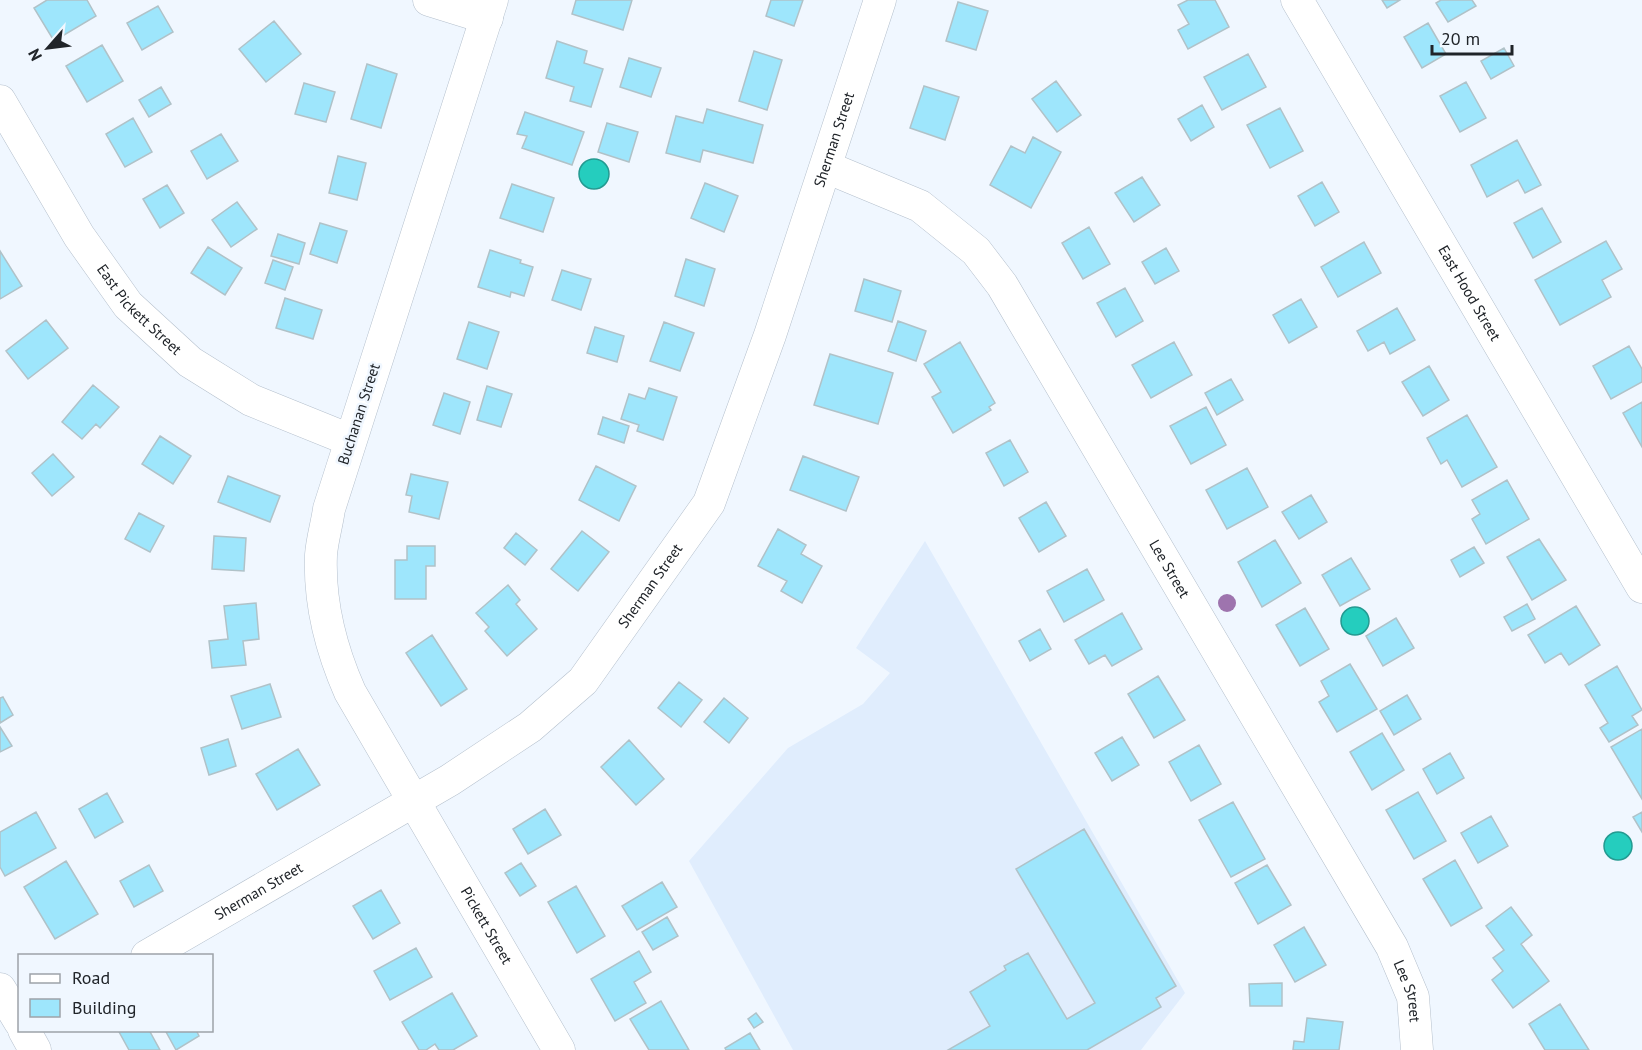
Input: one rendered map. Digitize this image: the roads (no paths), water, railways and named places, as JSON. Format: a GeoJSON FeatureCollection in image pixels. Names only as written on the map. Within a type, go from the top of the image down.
{"type":"FeatureCollection","features":[{"type":"Feature","properties":{"kind":"street","name":"Buchanan Street"},"geometry":{"type":"LineString","coordinates":[[413,803],[350,692],[333,654],[325,615],[321,555],[329,509],[350,440],[490,9],[429,0]]}},
{"type":"Feature","properties":{"kind":"street","name":"Sherman Street"},"geometry":{"type":"LineString","coordinates":[[150,954],[413,803],[530,727],[584,681],[709,502],[770,335],[880,0]]}},
{"type":"Feature","properties":{"kind":"street","name":"East Hood Street"},"geometry":{"type":"LineString","coordinates":[[1297,0],[1642,587]]}},
{"type":"Feature","properties":{"kind":"street","name":"East Pickett Street"},"geometry":{"type":"LineString","coordinates":[[0,101],[79,236],[128,305],[190,362],[251,400],[350,440]]}},
{"type":"Feature","properties":{"kind":"street","name":"Lee Street"},"geometry":{"type":"LineString","coordinates":[[826,167],[920,206],[976,251],[1002,285],[1392,947],[1413,998],[1417,1050]]}},
{"type":"Feature","properties":{"kind":"street","name":"Pickett Street"},"geometry":{"type":"LineString","coordinates":[[413,803],[559,1050]]}},
{"type":"Feature","properties":{"kind":"street"},"geometry":{"type":"LineString","coordinates":[[0,989],[18,1019]]}},
{"type":"Feature","properties":{"kind":"street"},"geometry":{"type":"LineString","coordinates":[[0,1034],[18,1023]]}},
{"type":"Feature","properties":{"kind":"street"},"geometry":{"type":"LineString","coordinates":[[25,1032],[35,1050]]}}]}
